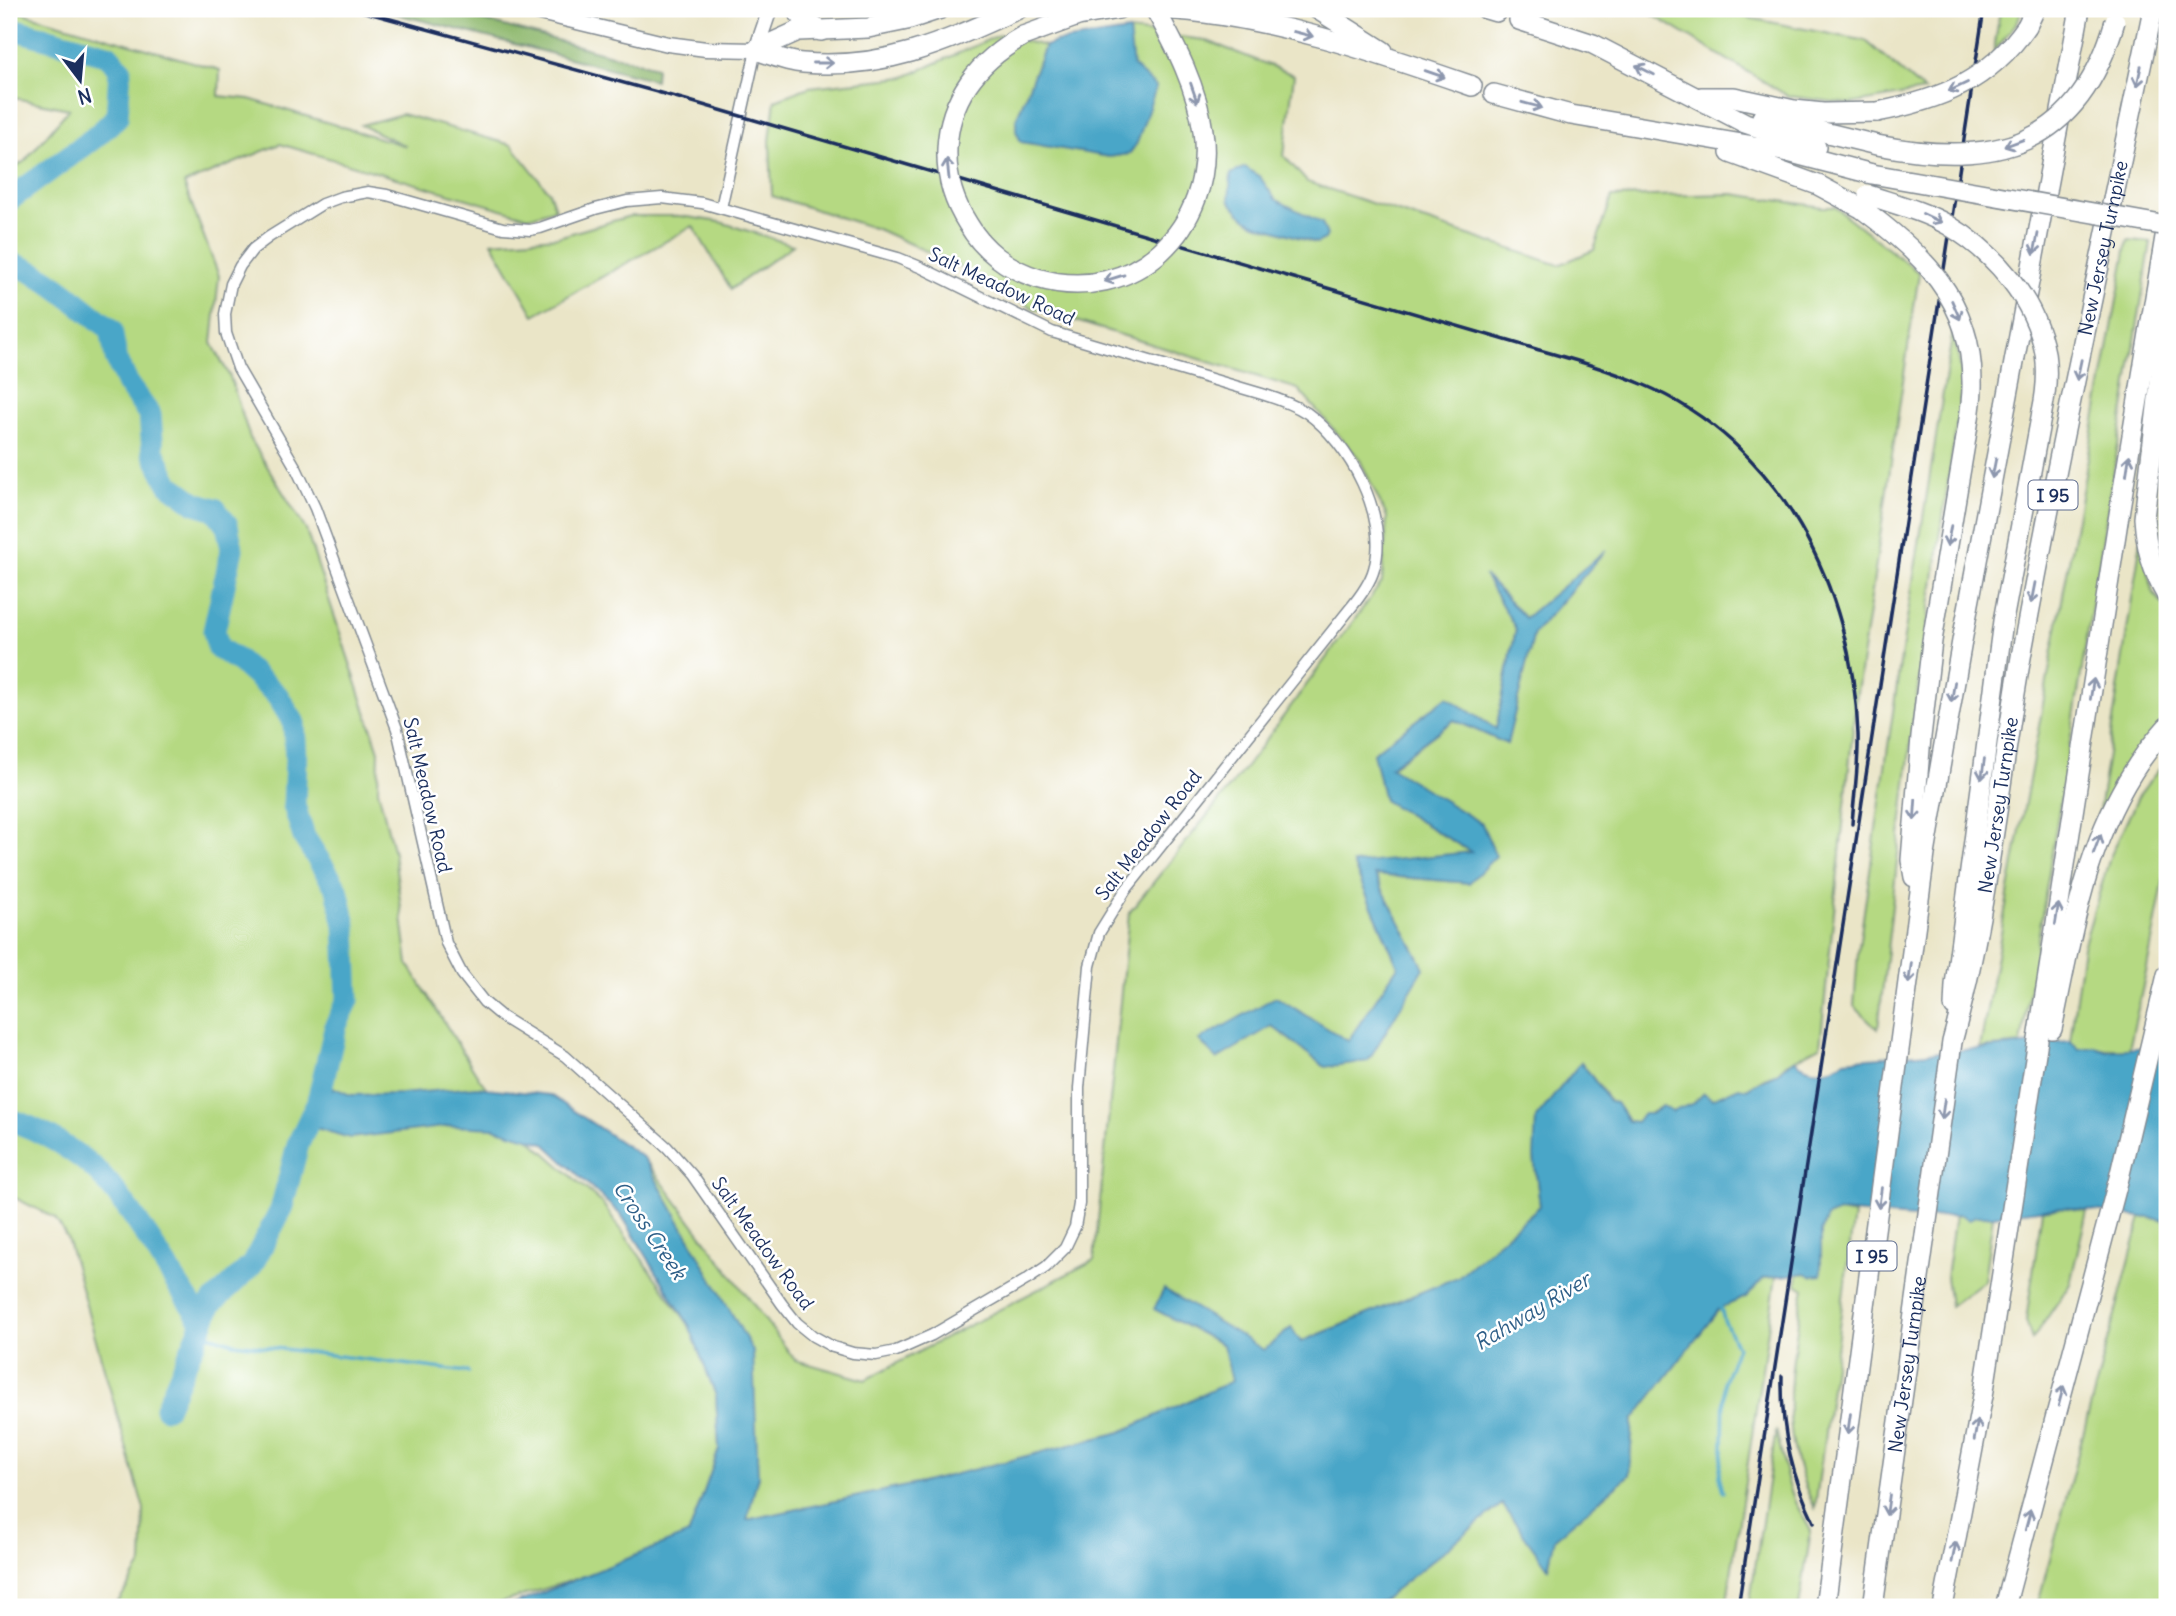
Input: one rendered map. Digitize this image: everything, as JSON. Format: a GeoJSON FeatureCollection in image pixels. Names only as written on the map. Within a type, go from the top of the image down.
{"type":"FeatureCollection","features":[{"type":"Feature","properties":{"kind":"highway"},"geometry":{"type":"LineString","coordinates":[[795,9],[807,22],[821,31]]}},
{"type":"Feature","properties":{"kind":"highway"},"geometry":{"type":"LineString","coordinates":[[756,51],[797,31],[852,30],[887,25],[940,9]]}},
{"type":"Feature","properties":{"kind":"highway"},"geometry":{"type":"LineString","coordinates":[[756,51],[800,63],[876,61],[940,44],[1018,9]]}},
{"type":"Feature","properties":{"kind":"highway"},"geometry":{"type":"LineString","coordinates":[[1118,9],[1078,16],[1023,36],[994,54],[966,87],[955,110],[948,138],[950,180],[963,217],[990,252],[1029,275],[1061,284],[1109,280],[1137,269],[1174,239],[1191,214],[1200,187],[1205,146],[1197,101],[1163,9],[1253,22],[1398,61],[1472,86]]}},
{"type":"Feature","properties":{"kind":"highway"},"geometry":{"type":"LineString","coordinates":[[1155,9],[1180,56]]}},
{"type":"Feature","properties":{"kind":"highway"},"geometry":{"type":"LineString","coordinates":[[1318,9],[1398,61]]}},
{"type":"Feature","properties":{"kind":"highway"},"geometry":{"type":"LineString","coordinates":[[1918,857],[1962,641],[2080,9]]}},
{"type":"Feature","properties":{"kind":"highway","name":"New Jersey Turnpike"},"geometry":{"type":"LineString","coordinates":[[1873,1607],[1961,984],[2023,647],[2153,9]]}},
{"type":"Feature","properties":{"kind":"highway"},"geometry":{"type":"LineString","coordinates":[[1874,161],[1909,151],[1970,154],[1992,151],[2038,133],[2059,120],[2090,84],[2108,43],[2116,15]]}},
{"type":"Feature","properties":{"kind":"highway"},"geometry":{"type":"LineString","coordinates":[[1698,96],[1734,97],[1794,110],[1823,113],[1877,112],[1927,100],[1975,79],[2013,46],[2031,18]]}},
{"type":"Feature","properties":{"kind":"highway"},"geometry":{"type":"LineString","coordinates":[[1518,20],[1593,44],[1698,96],[1768,118],[1874,161],[1934,176],[2167,215]]}},
{"type":"Feature","properties":{"kind":"highway"},"geometry":{"type":"LineString","coordinates":[[1494,94],[1571,115],[1665,133],[1788,152],[1874,161],[2167,226],[2120,508],[2054,982],[1943,1607]]}},
{"type":"Feature","properties":{"kind":"highway"},"geometry":{"type":"LineString","coordinates":[[1665,133],[1865,201],[1921,212],[1947,225],[1987,254],[2005,273],[2025,303],[2040,334],[2047,373],[2003,621],[1961,984]]}},
{"type":"Feature","properties":{"kind":"highway"},"geometry":{"type":"LineString","coordinates":[[1865,201],[1933,272],[1948,292],[1967,338],[1973,381],[1932,641],[1921,737],[1918,857]]}},
{"type":"Feature","properties":{"kind":"highway"},"geometry":{"type":"LineString","coordinates":[[2167,322],[2144,518],[2151,561],[2167,596]]}},
{"type":"Feature","properties":{"kind":"highway"},"geometry":{"type":"LineString","coordinates":[[2054,982],[2102,832],[2127,781],[2167,727]]}},
{"type":"Feature","properties":{"kind":"highway","name":"I 95"},"geometry":{"type":"LineString","coordinates":[[1825,1607],[1919,905],[1918,857]]}},
{"type":"Feature","properties":{"kind":"highway"},"geometry":{"type":"LineString","coordinates":[[2005,1607],[2093,1276],[2167,978]]}},
{"type":"Feature","properties":{"kind":"highway"},"geometry":{"type":"LineString","coordinates":[[2093,1276],[2167,1035]]}},
{"type":"Feature","properties":{"kind":"main road"},"geometry":{"type":"LineString","coordinates":[[523,9],[668,44],[756,51],[770,9]]}},
{"type":"Feature","properties":{"kind":"street"},"geometry":{"type":"LineString","coordinates":[[721,208],[756,51]]}},
{"type":"Feature","properties":{"kind":"street","name":"Salt Meadow Road"},"geometry":{"type":"LineString","coordinates":[[368,192],[387,195],[517,230],[540,228],[626,201],[683,200],[721,208],[898,258],[1052,332],[1262,394],[1295,407],[1324,428],[1343,452],[1366,490],[1378,528],[1378,550],[1374,569],[1358,599],[1125,891],[1099,933],[1088,979],[1080,1067],[1079,1204],[1075,1227],[1068,1242],[1053,1261],[1028,1279],[919,1342],[886,1354],[843,1350],[822,1342],[805,1330],[782,1304],[692,1175],[667,1147],[565,1056],[502,1017],[467,983],[450,953],[440,922],[397,729],[302,480],[238,368],[226,333],[225,314],[231,284],[253,249],[311,211],[350,194],[368,192]]}},
{"type":"Feature","properties":{"kind":"green space"},"geometry":{"type":"Polygon","coordinates":[[[9,9],[220,70],[219,96],[249,99],[406,146],[361,125],[402,114],[512,145],[549,192],[555,209],[529,217],[280,144],[184,184],[219,276],[212,343],[230,377],[250,438],[306,530],[379,751],[378,790],[394,853],[408,964],[479,1078],[515,1126],[602,1203],[689,1325],[716,1396],[719,1449],[689,1534],[642,1558],[487,1607],[113,1607],[142,1564],[144,1509],[67,1238],[55,1218],[9,1195],[9,171],[25,161],[69,109],[9,97],[9,9]]]}},
{"type":"Feature","properties":{"kind":"green space"},"geometry":{"type":"Polygon","coordinates":[[[377,9],[441,9],[656,67],[655,80],[377,9]]]}},
{"type":"Feature","properties":{"kind":"green space"},"geometry":{"type":"Polygon","coordinates":[[[1643,9],[1724,9],[1749,18],[1866,41],[1924,91],[1850,104],[1788,96],[1643,9]]]}},
{"type":"Feature","properties":{"kind":"green space"},"geometry":{"type":"Polygon","coordinates":[[[2000,9],[2022,9],[2018,21],[1994,52],[2000,9]]]}},
{"type":"Feature","properties":{"kind":"green space"},"geometry":{"type":"Polygon","coordinates":[[[1129,31],[1205,40],[1294,75],[1284,156],[1307,182],[1559,265],[1594,250],[1612,197],[1733,194],[1835,207],[1919,273],[1856,699],[1820,1046],[1746,1089],[1739,1087],[1712,1100],[1699,1097],[1694,1103],[1672,1112],[1662,1106],[1636,1122],[1628,1121],[1581,1062],[1534,1157],[1540,1206],[1458,1277],[1300,1342],[1291,1328],[1264,1350],[1155,1309],[1223,1345],[1233,1381],[1121,1432],[921,1483],[746,1520],[758,1476],[644,1158],[795,1360],[865,1380],[1094,1260],[1129,913],[1246,767],[1382,582],[1387,517],[1359,458],[1298,389],[1033,308],[950,262],[877,229],[772,196],[770,141],[775,100],[809,87],[905,77],[999,35],[1045,46],[1016,120],[1109,157],[1129,154],[1137,143],[1129,31]],[[1260,177],[1229,200],[1236,209],[1254,223],[1316,243],[1275,199],[1260,177]],[[1602,554],[1525,618],[1487,578],[1516,628],[1496,729],[1447,697],[1373,753],[1384,800],[1472,853],[1353,864],[1398,966],[1348,1041],[1276,997],[1272,1026],[1325,1067],[1424,968],[1375,875],[1469,883],[1482,824],[1390,768],[1454,720],[1507,744],[1534,633],[1602,554]]]}},
{"type":"Feature","properties":{"kind":"green space"},"geometry":{"type":"Polygon","coordinates":[[[630,216],[681,216],[720,222],[793,245],[731,289],[693,226],[534,315],[492,242],[558,237],[630,216]]]}},
{"type":"Feature","properties":{"kind":"green space"},"geometry":{"type":"Polygon","coordinates":[[[2128,240],[2151,242],[2021,1044],[1980,1048],[2128,240]]]}},
{"type":"Feature","properties":{"kind":"green space"},"geometry":{"type":"Polygon","coordinates":[[[1953,330],[1963,380],[1913,722],[1878,1029],[1854,1006],[1858,953],[1902,650],[1953,330]]]}},
{"type":"Feature","properties":{"kind":"green space"},"geometry":{"type":"Polygon","coordinates":[[[2167,466],[2167,557],[2163,549],[2160,473],[2167,466]]]}},
{"type":"Feature","properties":{"kind":"green space"},"geometry":{"type":"Polygon","coordinates":[[[2141,540],[2153,592],[2167,609],[2167,718],[2098,818],[2141,540]]]}},
{"type":"Feature","properties":{"kind":"green space"},"geometry":{"type":"Polygon","coordinates":[[[2167,759],[2167,863],[2129,1049],[2079,1049],[2070,1041],[2083,947],[2110,857],[2139,795],[2167,759]]]}},
{"type":"Feature","properties":{"kind":"green space"},"geometry":{"type":"Polygon","coordinates":[[[2061,1207],[2087,1211],[2070,1284],[2032,1340],[2026,1321],[2042,1210],[2061,1207]]]}},
{"type":"Feature","properties":{"kind":"green space"},"geometry":{"type":"Polygon","coordinates":[[[1839,1212],[1854,1215],[1815,1508],[1798,1465],[1790,1424],[1793,1360],[1804,1289],[1796,1284],[1798,1274],[1806,1273],[1821,1256],[1821,1232],[1826,1217],[1839,1212]]]}},
{"type":"Feature","properties":{"kind":"green space"},"geometry":{"type":"Polygon","coordinates":[[[1955,1215],[1993,1216],[1984,1281],[1950,1306],[1946,1277],[1955,1215]]]}},
{"type":"Feature","properties":{"kind":"green space"},"geometry":{"type":"Polygon","coordinates":[[[2141,1217],[2165,1220],[2167,1230],[2167,1607],[2037,1607],[2141,1217]]]}},
{"type":"Feature","properties":{"kind":"green space"},"geometry":{"type":"Polygon","coordinates":[[[1776,1277],[1726,1607],[1368,1607],[1383,1600],[1502,1504],[1548,1567],[1554,1538],[1629,1475],[1633,1420],[1720,1308],[1746,1297],[1764,1278],[1776,1277]]]}},
{"type":"Feature","properties":{"kind":"green space"},"geometry":{"type":"Polygon","coordinates":[[[1776,1430],[1787,1479],[1795,1502],[1811,1531],[1799,1607],[1749,1607],[1776,1430]]]}},
{"type":"Feature","properties":{"kind":"water"},"geometry":{"type":"Polygon","coordinates":[[[1129,31],[1133,66],[1156,87],[1137,143],[1129,154],[1109,157],[1021,142],[1016,131],[1016,120],[1045,46],[1055,42],[1129,31]]]}},
{"type":"Feature","properties":{"kind":"water"},"geometry":{"type":"Polygon","coordinates":[[[1245,167],[1260,177],[1275,199],[1322,223],[1327,235],[1325,239],[1313,242],[1260,225],[1242,215],[1229,200],[1231,174],[1245,167]]]}},
{"type":"Feature","properties":{"kind":"water"},"geometry":{"type":"Polygon","coordinates":[[[1606,550],[1534,633],[1507,744],[1454,720],[1390,767],[1482,824],[1496,856],[1469,883],[1375,875],[1424,968],[1368,1061],[1325,1067],[1272,1026],[1217,1059],[1199,1040],[1276,997],[1348,1041],[1398,966],[1353,864],[1471,852],[1384,800],[1373,753],[1447,697],[1496,729],[1516,629],[1484,575],[1525,618],[1606,550]]]}},
{"type":"Feature","properties":{"kind":"water","name":"Rahway River"},"geometry":{"type":"Polygon","coordinates":[[[2070,1041],[2079,1049],[2095,1047],[2107,1051],[2167,1045],[2167,1230],[2165,1220],[2061,1207],[1975,1216],[1969,1220],[1961,1215],[1913,1218],[1839,1212],[1827,1217],[1821,1232],[1821,1275],[1811,1276],[1806,1273],[1764,1278],[1746,1297],[1720,1308],[1633,1420],[1629,1475],[1555,1538],[1548,1568],[1502,1504],[1383,1600],[1368,1607],[507,1607],[689,1534],[719,1449],[716,1396],[689,1325],[622,1216],[544,1143],[494,1128],[452,1126],[350,1138],[316,1128],[333,1087],[350,1095],[401,1094],[476,1087],[550,1095],[644,1158],[753,1351],[758,1476],[747,1520],[921,1483],[1121,1432],[1232,1381],[1223,1345],[1154,1309],[1164,1289],[1264,1350],[1291,1328],[1301,1342],[1458,1277],[1540,1206],[1534,1157],[1536,1118],[1581,1062],[1610,1102],[1616,1103],[1628,1121],[1636,1122],[1642,1114],[1651,1114],[1662,1106],[1672,1112],[1694,1103],[1704,1093],[1712,1099],[1739,1087],[1747,1089],[1795,1060],[1820,1070],[1834,1067],[1845,1060],[2070,1041]]]}},
{"type":"Feature","properties":{"kind":"waterway","name":"Cross Creek"},"geometry":{"type":"LineString","coordinates":[[9,28],[108,55],[120,69],[117,117],[94,138],[9,200]]}},
{"type":"Feature","properties":{"kind":"waterway","name":"Cross Creek"},"geometry":{"type":"LineString","coordinates":[[9,263],[50,282],[111,329],[116,358],[128,385],[150,415],[153,452],[169,484],[195,503],[215,509],[227,525],[232,549],[214,631],[218,648],[239,661],[277,695],[294,723],[294,805],[304,837],[337,889],[345,925],[348,1000],[336,1025],[318,1101],[354,1116]]}},
{"type":"Feature","properties":{"kind":"waterway"},"geometry":{"type":"LineString","coordinates":[[166,1408],[211,1304],[252,1265],[281,1210],[298,1144],[318,1101]]}},
{"type":"Feature","properties":{"kind":"waterway"},"geometry":{"type":"LineString","coordinates":[[9,1120],[58,1142],[101,1175],[142,1228],[203,1322]]}},
{"type":"Feature","properties":{"kind":"waterway"},"geometry":{"type":"LineString","coordinates":[[1720,1305],[1737,1347],[1724,1382],[1723,1451],[1719,1475],[1723,1491]]}},
{"type":"Feature","properties":{"kind":"waterway"},"geometry":{"type":"LineString","coordinates":[[199,1332],[234,1343],[468,1372]]}},
{"type":"Feature","properties":{"kind":"railway"},"geometry":{"type":"LineString","coordinates":[[354,9],[686,100],[1576,361],[1642,384],[1691,410],[1734,443],[1770,482],[1800,526],[1824,575],[1842,626],[1853,679],[1858,745],[1852,824]]}},
{"type":"Feature","properties":{"kind":"railway"},"geometry":{"type":"LineString","coordinates":[[1738,1607],[1984,9]]}},
{"type":"Feature","properties":{"kind":"railway"},"geometry":{"type":"LineString","coordinates":[[1782,1376],[1783,1413],[1789,1450],[1799,1487],[1814,1522]]}}]}
